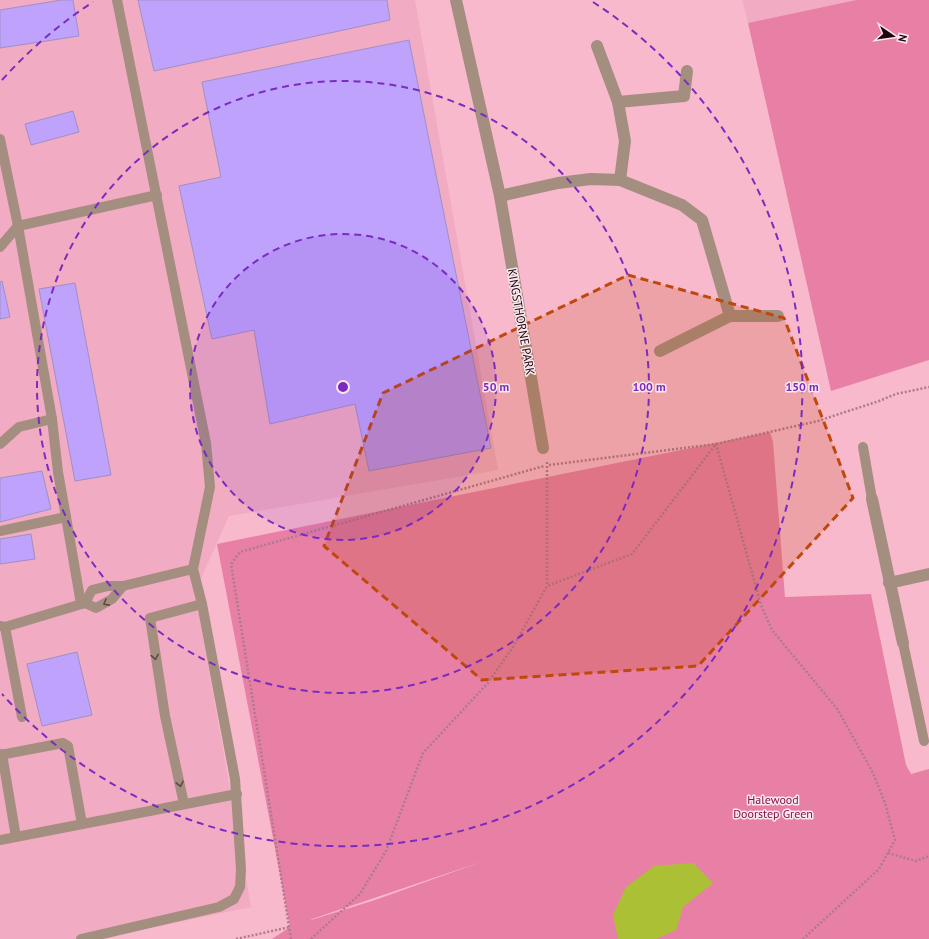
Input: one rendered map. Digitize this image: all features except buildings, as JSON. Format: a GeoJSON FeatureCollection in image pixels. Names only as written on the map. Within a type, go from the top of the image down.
{"type":"FeatureCollection","features":[{"type":"Feature","properties":{"kind":"street","name":"KINGSTHORNE PARK"},"geometry":{"type":"LineString","coordinates":[[456,0],[500,196],[543,448]]}},
{"type":"Feature","properties":{"kind":"street"},"geometry":{"type":"LineString","coordinates":[[597,46],[618,102],[625,141],[620,180]]}},
{"type":"Feature","properties":{"kind":"street"},"geometry":{"type":"LineString","coordinates":[[618,102],[684,96],[686,71]]}},
{"type":"Feature","properties":{"kind":"street"},"geometry":{"type":"LineString","coordinates":[[500,196],[558,183],[591,179],[620,180],[682,205],[702,220],[730,316]]}},
{"type":"Feature","properties":{"kind":"street"},"geometry":{"type":"LineString","coordinates":[[660,351],[730,316],[778,316]]}},
{"type":"Feature","properties":{"kind":"street"},"geometry":{"type":"LineString","coordinates":[[872,499],[903,643]]}},
{"type":"Feature","properties":{"kind":"street"},"geometry":{"type":"LineString","coordinates":[[889,583],[929,574]]}},
{"type":"Feature","properties":{"kind":"lane"},"geometry":{"type":"LineString","coordinates":[[81,939],[219,907],[234,899],[240,887],[241,881],[237,794],[202,604],[193,569],[210,487],[206,444],[117,0]]}},
{"type":"Feature","properties":{"kind":"lane"},"geometry":{"type":"LineString","coordinates":[[0,139],[18,226],[52,419],[58,472],[83,603]]}},
{"type":"Feature","properties":{"kind":"lane"},"geometry":{"type":"LineString","coordinates":[[0,247],[18,226],[157,195]]}},
{"type":"Feature","properties":{"kind":"lane"},"geometry":{"type":"LineString","coordinates":[[0,444],[19,427],[52,419]]}},
{"type":"Feature","properties":{"kind":"lane"},"geometry":{"type":"LineString","coordinates":[[863,447],[872,499]]}},
{"type":"Feature","properties":{"kind":"lane"},"geometry":{"type":"LineString","coordinates":[[0,531],[66,516]]}},
{"type":"Feature","properties":{"kind":"lane"},"geometry":{"type":"LineString","coordinates":[[83,603],[92,590],[108,586],[123,586],[193,569]]}},
{"type":"Feature","properties":{"kind":"lane"},"geometry":{"type":"LineString","coordinates":[[22,717],[3,627],[83,603],[96,608],[112,599],[123,586]]}},
{"type":"Feature","properties":{"kind":"lane"},"geometry":{"type":"LineString","coordinates":[[184,804],[165,716],[150,618],[202,604]]}},
{"type":"Feature","properties":{"kind":"lane"},"geometry":{"type":"LineString","coordinates":[[903,643],[924,741]]}},
{"type":"Feature","properties":{"kind":"lane"},"geometry":{"type":"LineString","coordinates":[[16,837],[1,755],[63,743],[68,746],[82,824]]}},
{"type":"Feature","properties":{"kind":"lane"},"geometry":{"type":"LineString","coordinates":[[0,840],[237,794]]}},
{"type":"Feature","properties":{"kind":"path"},"geometry":{"type":"LineString","coordinates":[[291,939],[231,564],[240,552],[547,465],[716,444],[818,421],[880,401],[896,394],[929,388]]}},
{"type":"Feature","properties":{"kind":"path"},"geometry":{"type":"LineString","coordinates":[[547,586],[632,554],[716,444]]}},
{"type":"Feature","properties":{"kind":"path"},"geometry":{"type":"LineString","coordinates":[[716,444],[760,605],[772,630],[838,710],[873,773],[885,803],[895,840],[879,869],[803,939]]}},
{"type":"Feature","properties":{"kind":"path"},"geometry":{"type":"LineString","coordinates":[[311,939],[360,894],[386,852],[424,753],[487,684],[513,647],[547,586],[547,465]]}},
{"type":"Feature","properties":{"kind":"path"},"geometry":{"type":"LineString","coordinates":[[888,853],[916,861],[929,856]]}},
{"type":"Feature","properties":{"kind":"path"},"geometry":{"type":"LineString","coordinates":[[236,939],[290,927]]}},
{"type":"Feature","properties":{"kind":"highlighted area"},"geometry":{"type":"Polygon","coordinates":[[[628,275],[784,318],[853,498],[698,666],[482,680],[324,546],[383,393],[628,275]]]}},
{"type":"Feature","properties":{"kind":"shaded area"},"geometry":{"type":"Polygon","coordinates":[[[0,0],[415,0],[498,470],[229,516],[195,592],[251,907],[96,939],[0,939],[0,0]]]}},
{"type":"Feature","properties":{"kind":"shaded area"},"geometry":{"type":"Polygon","coordinates":[[[742,0],[855,0],[748,23],[742,0]]]}},
{"type":"Feature","properties":{"kind":"shaded area"},"geometry":{"type":"Polygon","coordinates":[[[693,863],[713,883],[683,907],[676,930],[656,939],[618,939],[613,915],[626,887],[654,866],[693,863]]]}},
{"type":"Feature","properties":{"kind":"green space"},"geometry":{"type":"Polygon","coordinates":[[[856,0],[929,0],[929,360],[831,391],[748,23],[856,0]]]}},
{"type":"Feature","properties":{"kind":"green space","name":"Halewood Doorstep Green"},"geometry":{"type":"Polygon","coordinates":[[[770,432],[773,442],[785,597],[871,594],[906,765],[911,774],[929,769],[929,939],[272,939],[290,927],[217,544],[770,432]],[[481,862],[311,920],[375,900],[481,862]]]}}]}
